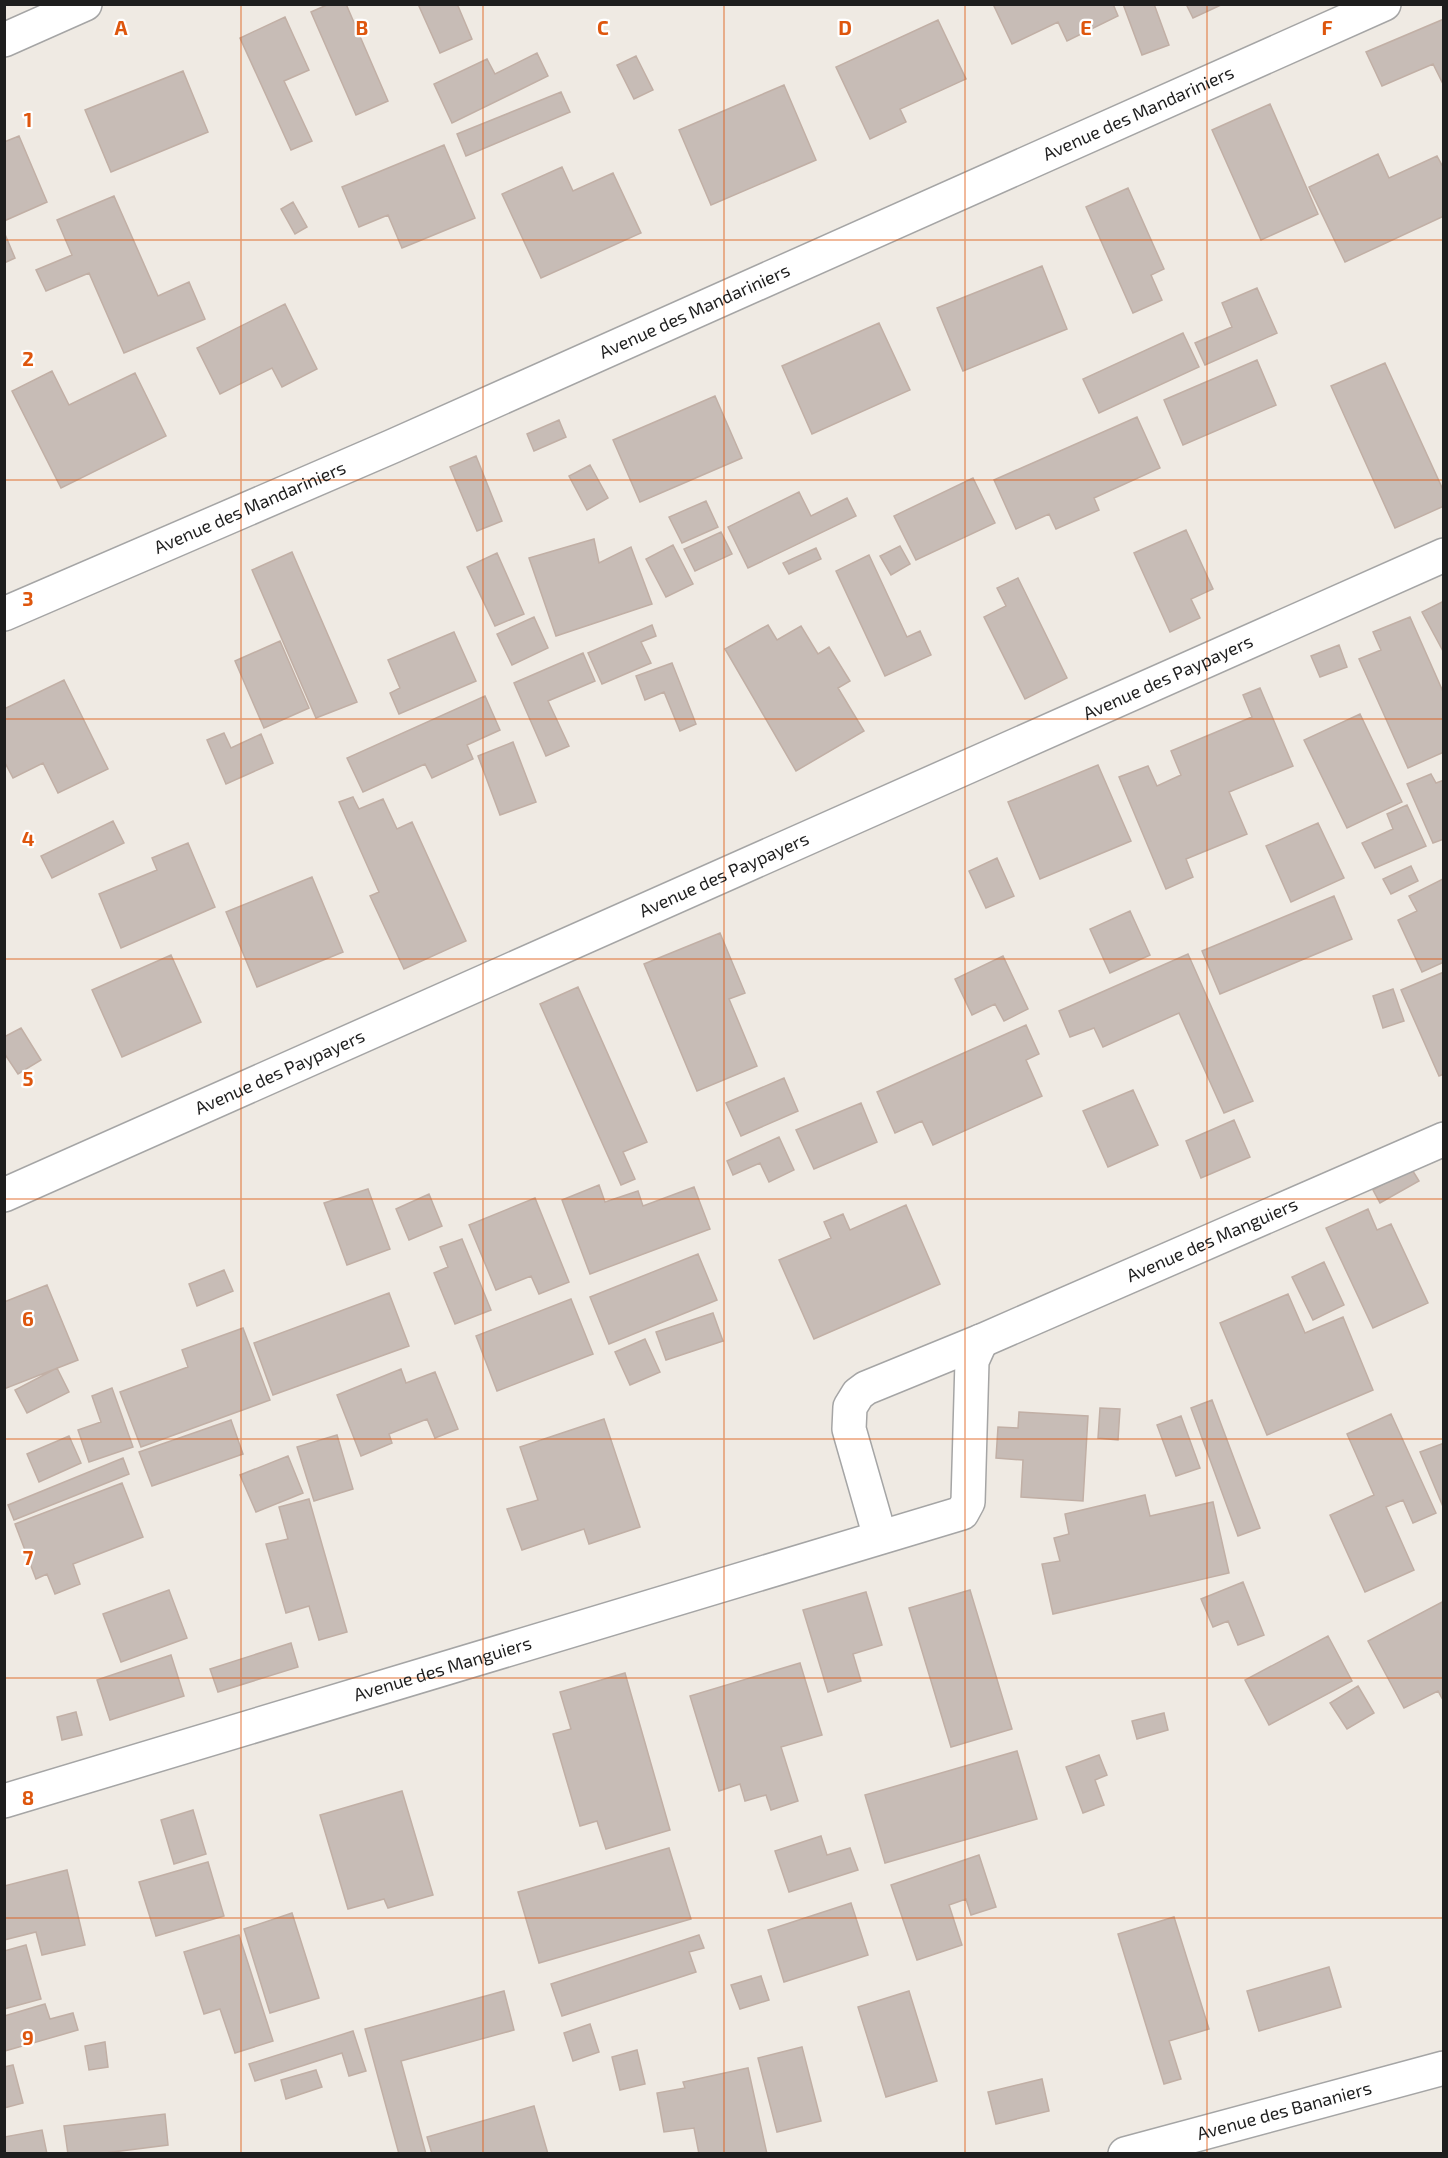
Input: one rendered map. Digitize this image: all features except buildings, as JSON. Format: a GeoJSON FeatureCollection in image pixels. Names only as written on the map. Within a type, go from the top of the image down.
{"type":"FeatureCollection","features":[{"type":"Feature","properties":{"kind":"street"},"geometry":{"type":"LineString","coordinates":[[4,40],[85,4]]}},
{"type":"Feature","properties":{"kind":"street","name":"Avenue des Mandariniers"},"geometry":{"type":"LineString","coordinates":[[4,614],[404,441],[1384,4]]}},
{"type":"Feature","properties":{"kind":"street","name":"Avenue des Paypayers"},"geometry":{"type":"LineString","coordinates":[[4,1195],[1443,555]]}},
{"type":"Feature","properties":{"kind":"street","name":"Avenue des Manguiers"},"geometry":{"type":"LineString","coordinates":[[880,1537],[849,1429],[850,1407],[858,1394],[866,1388],[981,1341],[1443,1139]]}},
{"type":"Feature","properties":{"kind":"street","name":"Avenue des Manguiers"},"geometry":{"type":"LineString","coordinates":[[4,1801],[962,1513],[968,1502],[972,1361],[981,1341]]}},
{"type":"Feature","properties":{"kind":"street","name":"Avenue des Bananiers"},"geometry":{"type":"LineString","coordinates":[[1125,2154],[1443,2068]]}}]}
